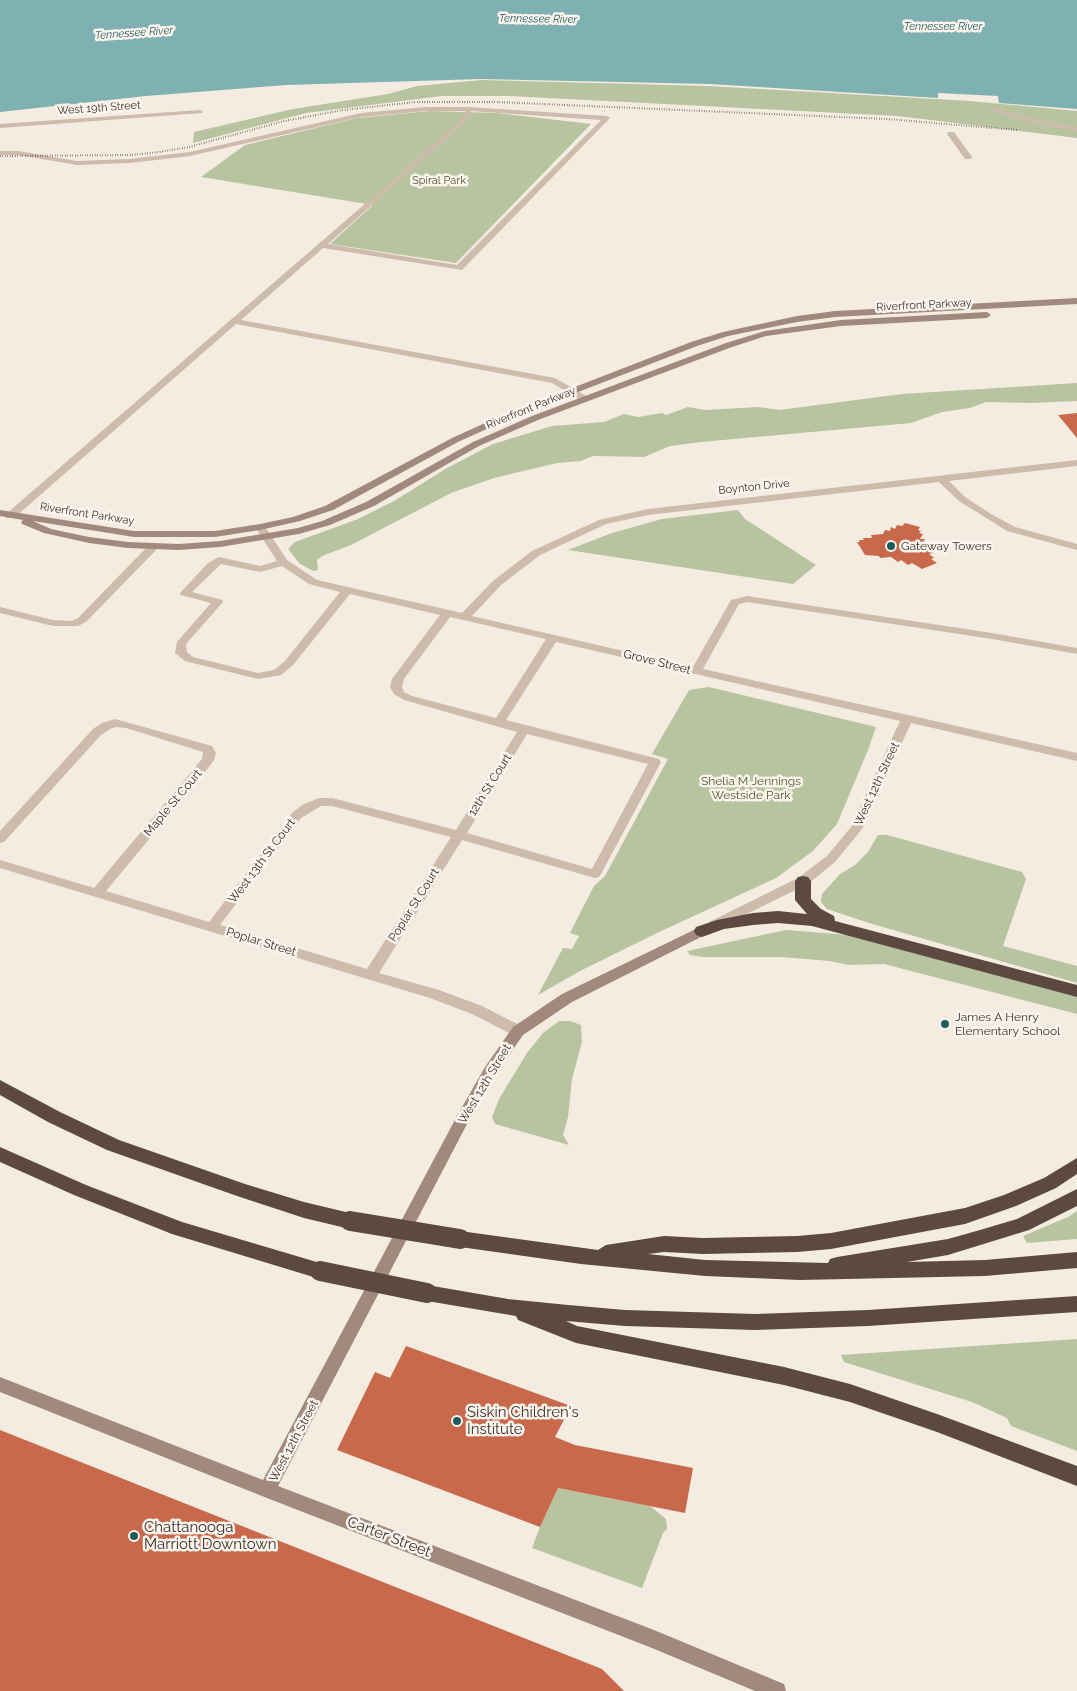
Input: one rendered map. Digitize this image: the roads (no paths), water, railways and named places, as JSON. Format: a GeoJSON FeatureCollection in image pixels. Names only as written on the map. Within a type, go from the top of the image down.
{"type":"FeatureCollection","features":[{"type":"Feature","properties":{"kind":"highway"},"geometry":{"type":"LineString","coordinates":[[803,881],[803,900],[815,913],[843,927]]}},
{"type":"Feature","properties":{"kind":"highway"},"geometry":{"type":"LineString","coordinates":[[702,931],[740,920],[766,918],[812,920],[1077,991]]}},
{"type":"Feature","properties":{"kind":"highway"},"geometry":{"type":"LineString","coordinates":[[0,1087],[54,1117],[113,1145],[243,1191],[304,1210],[350,1221],[581,1256],[705,1268],[800,1272],[985,1268],[1077,1260]]}},
{"type":"Feature","properties":{"kind":"highway"},"geometry":{"type":"LineString","coordinates":[[0,1154],[80,1190],[179,1229],[320,1271],[508,1307],[625,1318],[755,1322],[868,1318],[1077,1304]]}},
{"type":"Feature","properties":{"kind":"highway"},"geometry":{"type":"LineString","coordinates":[[581,1256],[664,1244],[759,1246],[831,1241],[902,1229],[965,1216],[1001,1204],[1050,1183],[1077,1165]]}},
{"type":"Feature","properties":{"kind":"highway"},"geometry":{"type":"LineString","coordinates":[[800,1272],[875,1257],[948,1246],[980,1238],[1022,1225],[1077,1197]]}},
{"type":"Feature","properties":{"kind":"highway"},"geometry":{"type":"LineString","coordinates":[[508,1307],[576,1334],[792,1378],[850,1393],[937,1423],[1077,1476]]}},
{"type":"Feature","properties":{"kind":"main road","name":"Riverfront Parkway"},"geometry":{"type":"LineString","coordinates":[[5,514],[61,521],[102,530],[134,534],[215,534],[260,527],[329,508],[358,494],[454,440],[508,416],[694,344],[726,334],[797,319],[879,311],[1077,302]]}},
{"type":"Feature","properties":{"kind":"main road","name":"Riverfront Parkway"},"geometry":{"type":"LineString","coordinates":[[5,514],[48,531],[89,540],[128,545],[179,547],[220,544],[267,537],[326,523],[370,504],[476,444],[535,418],[729,345],[783,331],[841,323],[1077,310]]}},
{"type":"Feature","properties":{"kind":"main road"},"geometry":{"type":"LineString","coordinates":[[0,524],[5,514]]}},
{"type":"Feature","properties":{"kind":"main road","name":"West 12th Street"},"geometry":{"type":"LineString","coordinates":[[268,1490],[462,1120],[490,1071],[518,1031],[567,998],[702,931]]}},
{"type":"Feature","properties":{"kind":"main road","name":"Carter Street"},"geometry":{"type":"LineString","coordinates":[[0,1384],[654,1639],[777,1691]]}},
{"type":"Feature","properties":{"kind":"street"},"geometry":{"type":"LineString","coordinates":[[0,153],[18,153],[77,162],[130,162],[190,154],[362,115],[426,109],[468,109],[607,118],[460,268],[322,245]]}},
{"type":"Feature","properties":{"kind":"street"},"geometry":{"type":"LineString","coordinates":[[5,514],[235,321],[364,206],[457,127],[468,114],[468,109]]}},
{"type":"Feature","properties":{"kind":"street"},"geometry":{"type":"LineString","coordinates":[[993,110],[1040,123],[1077,129]]}},
{"type":"Feature","properties":{"kind":"street","name":"West 19th Street"},"geometry":{"type":"LineString","coordinates":[[0,126],[200,112]]}},
{"type":"Feature","properties":{"kind":"street"},"geometry":{"type":"LineString","coordinates":[[951,134],[968,157]]}},
{"type":"Feature","properties":{"kind":"street"},"geometry":{"type":"LineString","coordinates":[[235,321],[555,381],[585,399]]}},
{"type":"Feature","properties":{"kind":"street","name":"Boynton Drive"},"geometry":{"type":"LineString","coordinates":[[465,616],[496,583],[536,553],[603,522],[657,510],[1077,463]]}},
{"type":"Feature","properties":{"kind":"street"},"geometry":{"type":"LineString","coordinates":[[941,478],[962,500],[1003,524],[1036,537],[1077,547]]}},
{"type":"Feature","properties":{"kind":"street","name":"Grove Street"},"geometry":{"type":"LineString","coordinates":[[260,527],[283,562],[313,582],[907,720],[1077,756]]}},
{"type":"Feature","properties":{"kind":"street"},"geometry":{"type":"LineString","coordinates":[[0,610],[53,623],[74,624],[82,620],[154,546]]}},
{"type":"Feature","properties":{"kind":"street"},"geometry":{"type":"LineString","coordinates":[[283,562],[260,569],[219,560],[184,593],[218,602],[182,644],[181,653],[189,659],[258,676],[277,673],[289,663],[347,590]]}},
{"type":"Feature","properties":{"kind":"street"},"geometry":{"type":"LineString","coordinates":[[696,671],[736,602],[747,599],[992,636],[1077,651]]}},
{"type":"Feature","properties":{"kind":"street"},"geometry":{"type":"LineString","coordinates":[[447,613],[398,679],[396,687],[400,694],[408,698],[524,730],[655,762],[595,874],[459,835]]}},
{"type":"Feature","properties":{"kind":"street"},"geometry":{"type":"LineString","coordinates":[[499,722],[553,637]]}},
{"type":"Feature","properties":{"kind":"street","name":"West 12th Street"},"geometry":{"type":"LineString","coordinates":[[702,931],[803,881],[831,859],[856,829],[907,720]]}},
{"type":"Feature","properties":{"kind":"street","name":"Maple St Court"},"geometry":{"type":"LineString","coordinates":[[0,839],[97,732],[106,726],[115,723],[127,725],[208,749],[210,753],[208,760],[97,893]]}},
{"type":"Feature","properties":{"kind":"street","name":"12th St Court"},"geometry":{"type":"LineString","coordinates":[[459,835],[524,730]]}},
{"type":"Feature","properties":{"kind":"street","name":"West 13th St Court"},"geometry":{"type":"LineString","coordinates":[[212,927],[297,815],[319,802],[348,805],[459,835]]}},
{"type":"Feature","properties":{"kind":"street","name":"Poplar St Court"},"geometry":{"type":"LineString","coordinates":[[370,976],[459,835]]}},
{"type":"Feature","properties":{"kind":"street","name":"Poplar Street"},"geometry":{"type":"LineString","coordinates":[[0,864],[447,999],[477,1010],[518,1031]]}},
{"type":"Feature","properties":{"kind":"water","name":"Tennessee River"},"geometry":{"type":"Polygon","coordinates":[[[0,0],[1077,0],[1077,109],[999,103],[998,96],[938,93],[938,98],[710,84],[481,79],[286,85],[146,96],[0,112],[0,0]]]}},
{"type":"Feature","properties":{"kind":"railway"},"geometry":{"type":"LineString","coordinates":[[0,156],[130,155],[159,152],[189,147],[284,121],[343,110],[415,102],[496,102],[887,119],[1017,130]]}},
{"type":"Feature","properties":{"kind":"place","name":"Gateway Towers"},"geometry":{"type":"Point","coordinates":[891,546]}},
{"type":"Feature","properties":{"kind":"place","name":"James A Henry Elementary School"},"geometry":{"type":"Point","coordinates":[945,1024]}},
{"type":"Feature","properties":{"kind":"place","name":"Siskin Children's Institute"},"geometry":{"type":"Point","coordinates":[457,1421]}},
{"type":"Feature","properties":{"kind":"place","name":"Chattanooga Marriott Downtown"},"geometry":{"type":"Point","coordinates":[134,1536]}},
{"type":"Feature","properties":{"kind":"park label","name":"Spiral Park"},"geometry":{"type":"Point","coordinates":[439,181]}},
{"type":"Feature","properties":{"kind":"park label","name":"Shelia M Jennings Westside Park"},"geometry":{"type":"Point","coordinates":[751,788]}}]}
